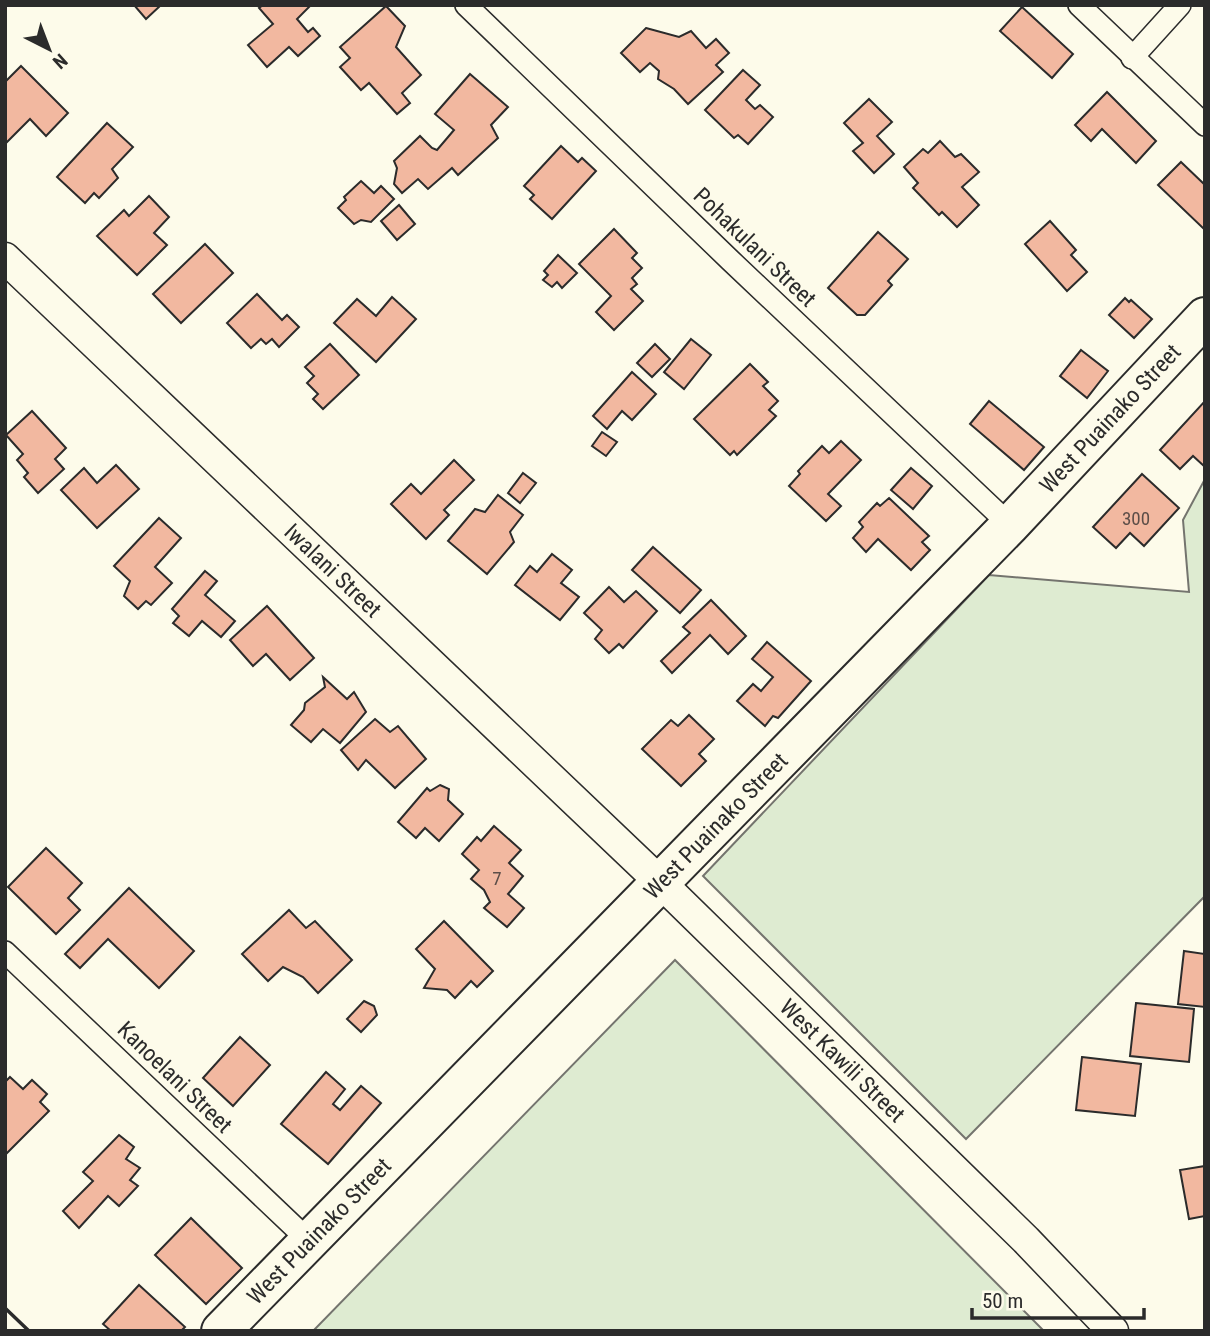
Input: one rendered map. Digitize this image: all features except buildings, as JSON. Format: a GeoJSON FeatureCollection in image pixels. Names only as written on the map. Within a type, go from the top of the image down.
{"type":"FeatureCollection","features":[{"type":"Feature","properties":{"kind":"highway","name":"West Puainako Street"},"geometry":{"type":"LineString","coordinates":[[221,1331],[1010,525],[1205,317]]}},
{"type":"Feature","properties":{"kind":"street","name":"Pohakulani Street"},"geometry":{"type":"LineString","coordinates":[[466,5],[1010,525]]}},
{"type":"Feature","properties":{"kind":"street"},"geometry":{"type":"LineString","coordinates":[[1079,5],[1205,125]]}},
{"type":"Feature","properties":{"kind":"street"},"geometry":{"type":"LineString","coordinates":[[1132,58],[1180,5]]}},
{"type":"Feature","properties":{"kind":"street","name":"Iwalani Street"},"geometry":{"type":"LineString","coordinates":[[5,258],[660,883]]}},
{"type":"Feature","properties":{"kind":"street","name":"West Kawili Street"},"geometry":{"type":"LineString","coordinates":[[660,883],[1026,1240],[1113,1331]]}},
{"type":"Feature","properties":{"kind":"street","name":"Kanoelani Street"},"geometry":{"type":"LineString","coordinates":[[5,952],[308,1240]]}},
{"type":"Feature","properties":{"kind":"street","name":"West Kawili Street"},"geometry":{"type":"LineString","coordinates":[[1026,1240],[1128,1331]]}},
{"type":"Feature","properties":{"kind":"green space"},"geometry":{"type":"Polygon","coordinates":[[[1205,479],[1205,896],[966,1139],[703,876],[989,575],[1189,592],[1183,520],[1205,479]]]}},
{"type":"Feature","properties":{"kind":"green space"},"geometry":{"type":"Polygon","coordinates":[[[675,960],[1044,1331],[313,1331],[675,960]]]}},
{"type":"Feature","properties":{"kind":"wall"},"geometry":{"type":"LineString","coordinates":[[5,1308],[29,1331]]}}]}
